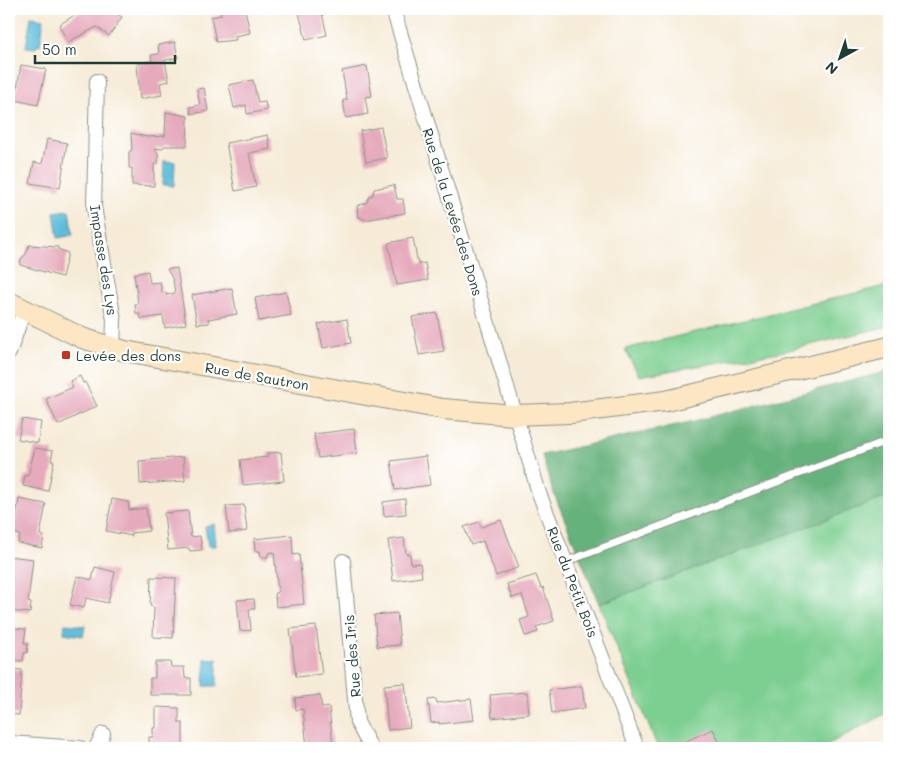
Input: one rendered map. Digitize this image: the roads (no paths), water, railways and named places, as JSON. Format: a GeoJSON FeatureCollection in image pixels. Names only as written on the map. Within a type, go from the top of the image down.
{"type":"FeatureCollection","features":[{"type":"Feature","properties":{"kind":"street","name":"Rue de la Levée des Dons"},"geometry":{"type":"LineString","coordinates":[[393,9],[514,415]]}},
{"type":"Feature","properties":{"kind":"street","name":"Impasse des Lys"},"geometry":{"type":"LineString","coordinates":[[97,81],[94,207],[114,320],[113,348]]}},
{"type":"Feature","properties":{"kind":"street","name":"Rue de Sautron"},"geometry":{"type":"LineString","coordinates":[[16,306],[82,338],[113,348],[443,409],[514,415],[570,413],[666,401],[889,347]]}},
{"type":"Feature","properties":{"kind":"street"},"geometry":{"type":"LineString","coordinates":[[9,352],[16,306]]}},
{"type":"Feature","properties":{"kind":"street","name":"Rue du Petit Bois"},"geometry":{"type":"LineString","coordinates":[[514,415],[539,493],[636,748]]}},
{"type":"Feature","properties":{"kind":"street","name":"Rue des Iris"},"geometry":{"type":"LineString","coordinates":[[343,561],[357,722],[371,748]]}},
{"type":"Feature","properties":{"kind":"street"},"geometry":{"type":"LineString","coordinates":[[96,748],[103,734]]}},
{"type":"Feature","properties":{"kind":"street"},"geometry":{"type":"LineString","coordinates":[[9,743],[80,748]]}},
{"type":"Feature","properties":{"kind":"lane"},"geometry":{"type":"LineString","coordinates":[[565,562],[889,440]]}},
{"type":"Feature","properties":{"kind":"water"},"geometry":{"type":"Polygon","coordinates":[[[31,17],[44,19],[40,45],[37,45],[36,48],[26,47],[31,17]]]}},
{"type":"Feature","properties":{"kind":"water"},"geometry":{"type":"Polygon","coordinates":[[[164,161],[175,162],[174,186],[163,185],[164,161]]]}},
{"type":"Feature","properties":{"kind":"water"},"geometry":{"type":"Polygon","coordinates":[[[69,210],[73,235],[58,238],[54,212],[69,210]]]}},
{"type":"Feature","properties":{"kind":"water"},"geometry":{"type":"Polygon","coordinates":[[[214,524],[216,546],[208,546],[205,526],[214,524]]]}},
{"type":"Feature","properties":{"kind":"water"},"geometry":{"type":"Polygon","coordinates":[[[65,624],[85,626],[83,636],[64,633],[65,624]]]}},
{"type":"Feature","properties":{"kind":"water"},"geometry":{"type":"Polygon","coordinates":[[[205,659],[217,659],[217,686],[204,686],[205,659]]]}},
{"type":"Feature","properties":{"kind":"place","name":"Levée des dons"},"geometry":{"type":"Point","coordinates":[66,355]}}]}
